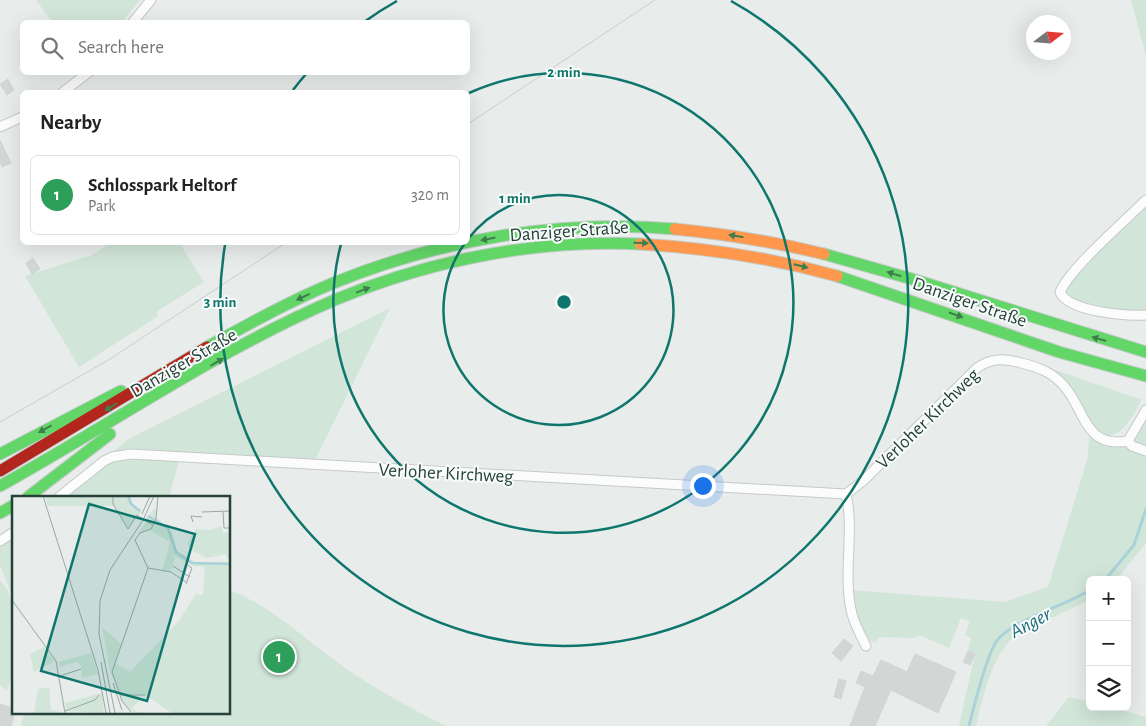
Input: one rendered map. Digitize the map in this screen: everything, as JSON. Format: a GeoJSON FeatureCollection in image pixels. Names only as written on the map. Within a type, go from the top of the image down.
{"type":"FeatureCollection","features":[{"type":"Feature","properties":{"kind":"highway","name":"Danziger Straße"},"geometry":{"type":"LineString","coordinates":[[470,242],[510,235],[598,227],[654,227],[768,241],[874,268],[1058,327],[1146,352]]}},
{"type":"Feature","properties":{"kind":"highway","name":"Danziger Straße"},"geometry":{"type":"LineString","coordinates":[[0,486],[263,336],[338,299],[403,275],[452,262],[548,245],[601,242],[709,247],[805,267],[1144,375]]}},
{"type":"Feature","properties":{"kind":"highway","name":"Danziger Straße"},"geometry":{"type":"LineString","coordinates":[[0,471],[95,417],[182,362],[292,302],[332,283],[397,261],[456,245]]}},
{"type":"Feature","properties":{"kind":"highway"},"geometry":{"type":"LineString","coordinates":[[0,454],[171,362],[182,362]]}},
{"type":"Feature","properties":{"kind":"highway"},"geometry":{"type":"LineString","coordinates":[[29,496],[105,437],[137,417],[145,404]]}},
{"type":"Feature","properties":{"kind":"highway"},"geometry":{"type":"LineString","coordinates":[[0,513],[12,507]]}},
{"type":"Feature","properties":{"kind":"street"},"geometry":{"type":"LineString","coordinates":[[136,20],[151,0]]}},
{"type":"Feature","properties":{"kind":"street"},"geometry":{"type":"LineString","coordinates":[[66,90],[85,75]]}},
{"type":"Feature","properties":{"kind":"street"},"geometry":{"type":"LineString","coordinates":[[0,127],[20,118]]}},
{"type":"Feature","properties":{"kind":"street"},"geometry":{"type":"LineString","coordinates":[[1146,200],[1076,270],[1060,292],[1067,302],[1116,315],[1146,315]]}},
{"type":"Feature","properties":{"kind":"street","name":"Verloher Kirchweg"},"geometry":{"type":"LineString","coordinates":[[60,496],[104,461],[112,457],[131,454],[846,494],[863,481],[977,368],[997,359],[1015,361],[1047,371],[1065,386],[1084,422],[1091,431],[1107,440],[1128,441],[1132,446],[1146,451]]}},
{"type":"Feature","properties":{"kind":"street"},"geometry":{"type":"LineString","coordinates":[[1128,441],[1146,410]]}},
{"type":"Feature","properties":{"kind":"street"},"geometry":{"type":"LineString","coordinates":[[846,494],[850,520],[850,600],[857,628],[866,646]]}},
{"type":"Feature","properties":{"kind":"street"},"geometry":{"type":"LineString","coordinates":[[0,541],[12,533]]}},
{"type":"Feature","properties":{"kind":"green space"},"geometry":{"type":"Polygon","coordinates":[[[36,0],[140,0],[124,20],[51,20],[36,0]]]}},
{"type":"Feature","properties":{"kind":"green space"},"geometry":{"type":"Polygon","coordinates":[[[1131,0],[1146,0],[1146,56],[1131,0]]]}},
{"type":"Feature","properties":{"kind":"green space"},"geometry":{"type":"Polygon","coordinates":[[[1146,202],[1146,313],[1114,313],[1092,309],[1072,301],[1064,294],[1068,281],[1146,202]]]}},
{"type":"Feature","properties":{"kind":"green space"},"geometry":{"type":"Polygon","coordinates":[[[107,245],[181,245],[204,282],[156,312],[158,316],[79,367],[25,276],[92,255],[107,245]]]}},
{"type":"Feature","properties":{"kind":"green space"},"geometry":{"type":"Polygon","coordinates":[[[390,308],[314,462],[111,454],[127,440],[390,308]]]}},
{"type":"Feature","properties":{"kind":"green space"},"geometry":{"type":"Polygon","coordinates":[[[1044,366],[1142,399],[1135,413],[1119,432],[1106,436],[1098,434],[1044,366]]]}},
{"type":"Feature","properties":{"kind":"green space"},"geometry":{"type":"Polygon","coordinates":[[[1146,415],[1146,449],[1137,445],[1134,438],[1146,415]]]}},
{"type":"Feature","properties":{"kind":"green space"},"geometry":{"type":"Polygon","coordinates":[[[1089,432],[1104,441],[1146,454],[1146,543],[1119,576],[1086,576],[1086,602],[1015,635],[994,665],[985,690],[976,726],[959,726],[975,654],[968,651],[971,638],[965,635],[970,621],[961,618],[949,648],[919,635],[913,638],[879,637],[875,643],[862,635],[850,590],[1004,602],[1048,587],[1088,457],[1089,432]]]}},
{"type":"Feature","properties":{"kind":"green space"},"geometry":{"type":"Polygon","coordinates":[[[119,457],[180,458],[169,496],[63,496],[94,470],[119,457]]]}},
{"type":"Feature","properties":{"kind":"green space"},"geometry":{"type":"Polygon","coordinates":[[[12,535],[12,595],[0,565],[0,544],[12,535]]]}},
{"type":"Feature","properties":{"kind":"green space"},"geometry":{"type":"Polygon","coordinates":[[[0,581],[11,597],[12,604],[12,630],[10,630],[12,675],[7,690],[0,685],[0,581]]]}},
{"type":"Feature","properties":{"kind":"green space"},"geometry":{"type":"Polygon","coordinates":[[[230,590],[244,596],[272,613],[363,680],[446,726],[21,726],[24,714],[230,714],[230,590]]]}},
{"type":"Feature","properties":{"kind":"green space"},"geometry":{"type":"Polygon","coordinates":[[[1069,697],[1086,701],[1086,711],[1124,711],[1146,717],[1146,726],[1046,726],[1069,697]]]}},
{"type":"Feature","properties":{"kind":"building"},"geometry":{"type":"Polygon","coordinates":[[[8,79],[14,90],[7,95],[0,84],[8,79]]]}},
{"type":"Feature","properties":{"kind":"building"},"geometry":{"type":"Polygon","coordinates":[[[0,140],[11,163],[2,167],[0,162],[0,140]]]}},
{"type":"Feature","properties":{"kind":"building"},"geometry":{"type":"Polygon","coordinates":[[[33,258],[40,269],[32,274],[26,263],[33,258]]]}},
{"type":"Feature","properties":{"kind":"building"},"geometry":{"type":"Polygon","coordinates":[[[844,639],[853,646],[841,661],[832,653],[844,639]]]}},
{"type":"Feature","properties":{"kind":"building"},"geometry":{"type":"Polygon","coordinates":[[[968,651],[975,654],[970,665],[963,662],[968,651]]]}},
{"type":"Feature","properties":{"kind":"building"},"geometry":{"type":"Polygon","coordinates":[[[915,654],[956,672],[938,713],[891,690],[875,726],[850,726],[865,687],[856,683],[861,671],[873,676],[881,660],[907,672],[915,654]]]}},
{"type":"Feature","properties":{"kind":"building"},"geometry":{"type":"Polygon","coordinates":[[[839,679],[846,681],[841,699],[834,697],[839,679]]]}},
{"type":"Feature","properties":{"kind":"building"},"geometry":{"type":"Polygon","coordinates":[[[0,704],[12,708],[10,715],[14,716],[11,726],[0,726],[0,704]]]}},
{"type":"Feature","properties":{"kind":"waterway","name":"Anger"},"geometry":{"type":"LineString","coordinates":[[1108,576],[1134,545],[1146,509]]}},
{"type":"Feature","properties":{"kind":"waterway","name":"Anger"},"geometry":{"type":"LineString","coordinates":[[969,726],[988,659],[996,642],[1003,635],[1025,621],[1086,592]]}},
{"type":"Feature","properties":{"kind":"tram line"},"geometry":{"type":"LineString","coordinates":[[470,123],[655,0]]}},
{"type":"Feature","properties":{"kind":"tram line"},"geometry":{"type":"LineString","coordinates":[[0,422],[110,359],[282,245]]}},
{"type":"Feature","properties":{"kind":"traffic: fast"},"geometry":{"type":"LineString","coordinates":[[470,242],[543,230],[587,227],[675,229]]}},
{"type":"Feature","properties":{"kind":"traffic: fast"},"geometry":{"type":"LineString","coordinates":[[0,486],[250,341],[293,319],[373,285],[447,263],[524,249],[602,243],[640,244]]}},
{"type":"Feature","properties":{"kind":"traffic: fast"},"geometry":{"type":"LineString","coordinates":[[207,347],[283,306],[331,284],[414,255],[456,245]]}},
{"type":"Feature","properties":{"kind":"traffic: fast"},"geometry":{"type":"LineString","coordinates":[[824,254],[912,279],[1146,352]]}},
{"type":"Feature","properties":{"kind":"traffic: fast"},"geometry":{"type":"LineString","coordinates":[[837,276],[1059,352],[1146,376]]}},
{"type":"Feature","properties":{"kind":"traffic: fast"},"geometry":{"type":"LineString","coordinates":[[0,454],[121,391]]}},
{"type":"Feature","properties":{"kind":"traffic: fast"},"geometry":{"type":"LineString","coordinates":[[29,496],[110,434]]}},
{"type":"Feature","properties":{"kind":"traffic: fast"},"geometry":{"type":"LineString","coordinates":[[0,513],[12,506]]}},
{"type":"Feature","properties":{"kind":"traffic: slow"},"geometry":{"type":"LineString","coordinates":[[675,229],[750,239],[824,254]]}},
{"type":"Feature","properties":{"kind":"traffic: slow"},"geometry":{"type":"LineString","coordinates":[[640,244],[690,248],[739,255],[837,276]]}},
{"type":"Feature","properties":{"kind":"traffic: jam"},"geometry":{"type":"LineString","coordinates":[[0,471],[207,347]]}},
{"type":"Feature","properties":{"kind":"place","name":"Schlosspark Heltorf"},"geometry":{"type":"Point","coordinates":[279,657]}}]}
